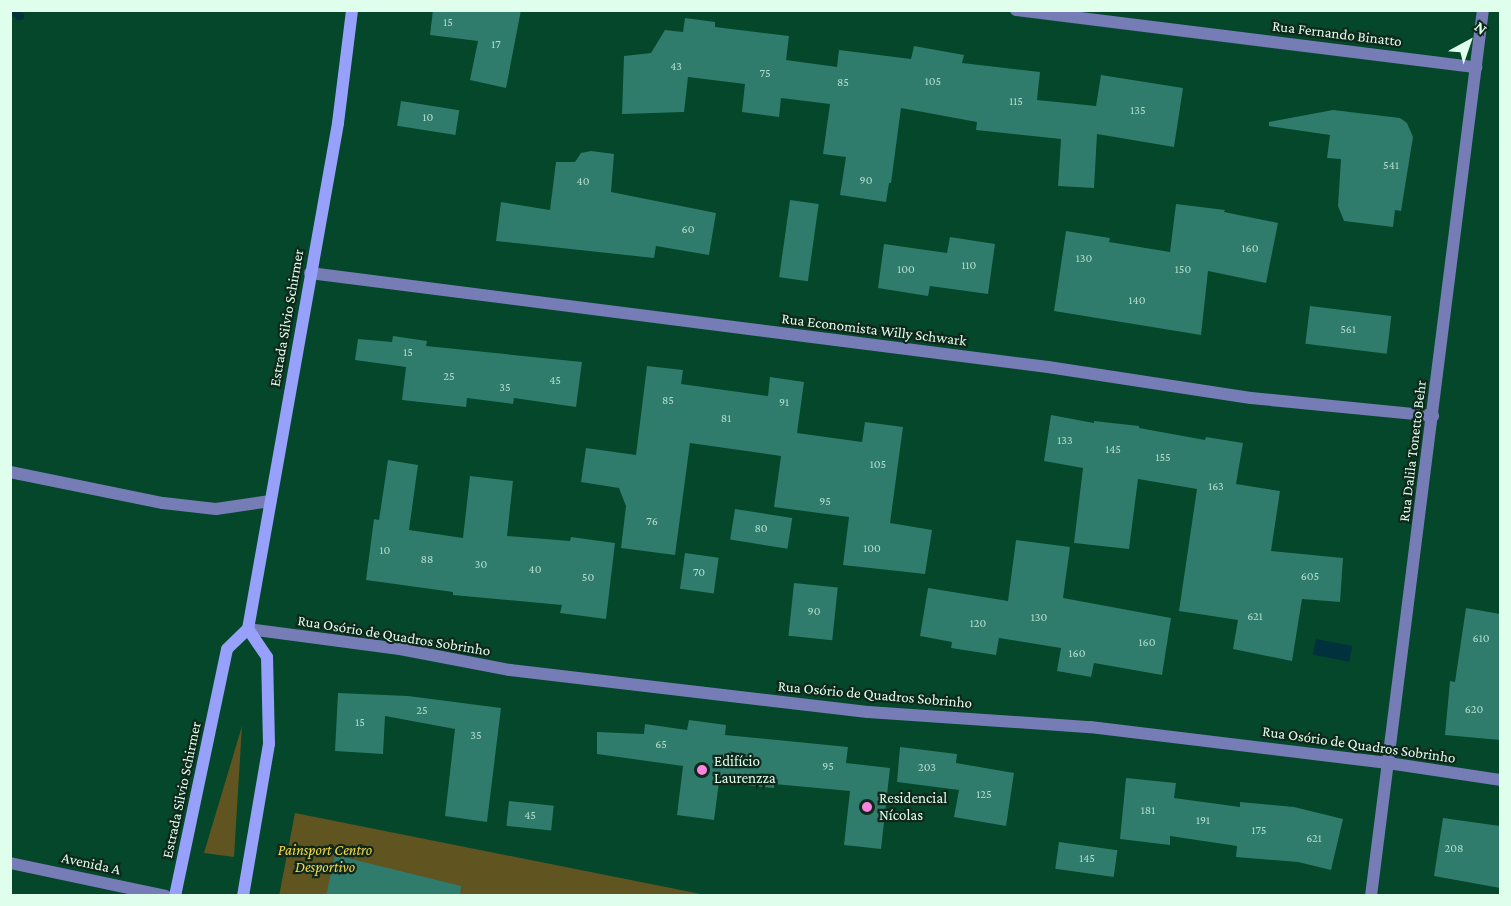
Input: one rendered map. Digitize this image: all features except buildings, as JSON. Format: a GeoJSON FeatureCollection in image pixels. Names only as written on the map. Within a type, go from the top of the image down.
{"type":"FeatureCollection","features":[{"type":"Feature","properties":{"kind":"street","name":"Estrada Silvio Schirmer"},"geometry":{"type":"LineString","coordinates":[[175,896],[227,649],[248,629],[338,123],[352,10]]}},
{"type":"Feature","properties":{"kind":"street","name":"Rua Fernando Binatto"},"geometry":{"type":"LineString","coordinates":[[1016,10],[1476,68]]}},
{"type":"Feature","properties":{"kind":"street","name":"Rua Dalila Tonetto Behr"},"geometry":{"type":"LineString","coordinates":[[1371,896],[1483,10]]}},
{"type":"Feature","properties":{"kind":"street","name":"Rua Economista Willy Schwark"},"geometry":{"type":"LineString","coordinates":[[310,273],[1048,367],[1251,398],[1433,416]]}},
{"type":"Feature","properties":{"kind":"street"},"geometry":{"type":"LineString","coordinates":[[10,472],[164,503],[216,509],[270,501]]}},
{"type":"Feature","properties":{"kind":"street"},"geometry":{"type":"LineString","coordinates":[[243,896],[269,744],[267,657],[248,629]]}},
{"type":"Feature","properties":{"kind":"street","name":"Rua Osório de Quadros Sobrinho"},"geometry":{"type":"LineString","coordinates":[[248,629],[400,649],[545,674],[868,712],[1090,727],[1388,763],[1500,780]]}},
{"type":"Feature","properties":{"kind":"street","name":"Avenida A"},"geometry":{"type":"LineString","coordinates":[[10,863],[166,896]]}},
{"type":"Feature","properties":{"kind":"green space"},"geometry":{"type":"Polygon","coordinates":[[[242,726],[234,857],[204,853],[242,726]]]}},
{"type":"Feature","properties":{"kind":"green space","name":"Painsport Centro Desportivo"},"geometry":{"type":"Polygon","coordinates":[[[295,813],[706,895],[279,896],[295,813]]]}},
{"type":"Feature","properties":{"kind":"water"},"geometry":{"type":"Polygon","coordinates":[[[1316,639],[1352,646],[1349,662],[1313,655],[1316,639]]]}},
{"type":"Feature","properties":{"kind":"waterway"},"geometry":{"type":"LineString","coordinates":[[12,10],[19,15]]}},
{"type":"Feature","properties":{"kind":"place","name":"Edifício Laurenzza"},"geometry":{"type":"Point","coordinates":[702,770]}},
{"type":"Feature","properties":{"kind":"place","name":"Residencial Nícolas"},"geometry":{"type":"Point","coordinates":[867,807]}}]}
